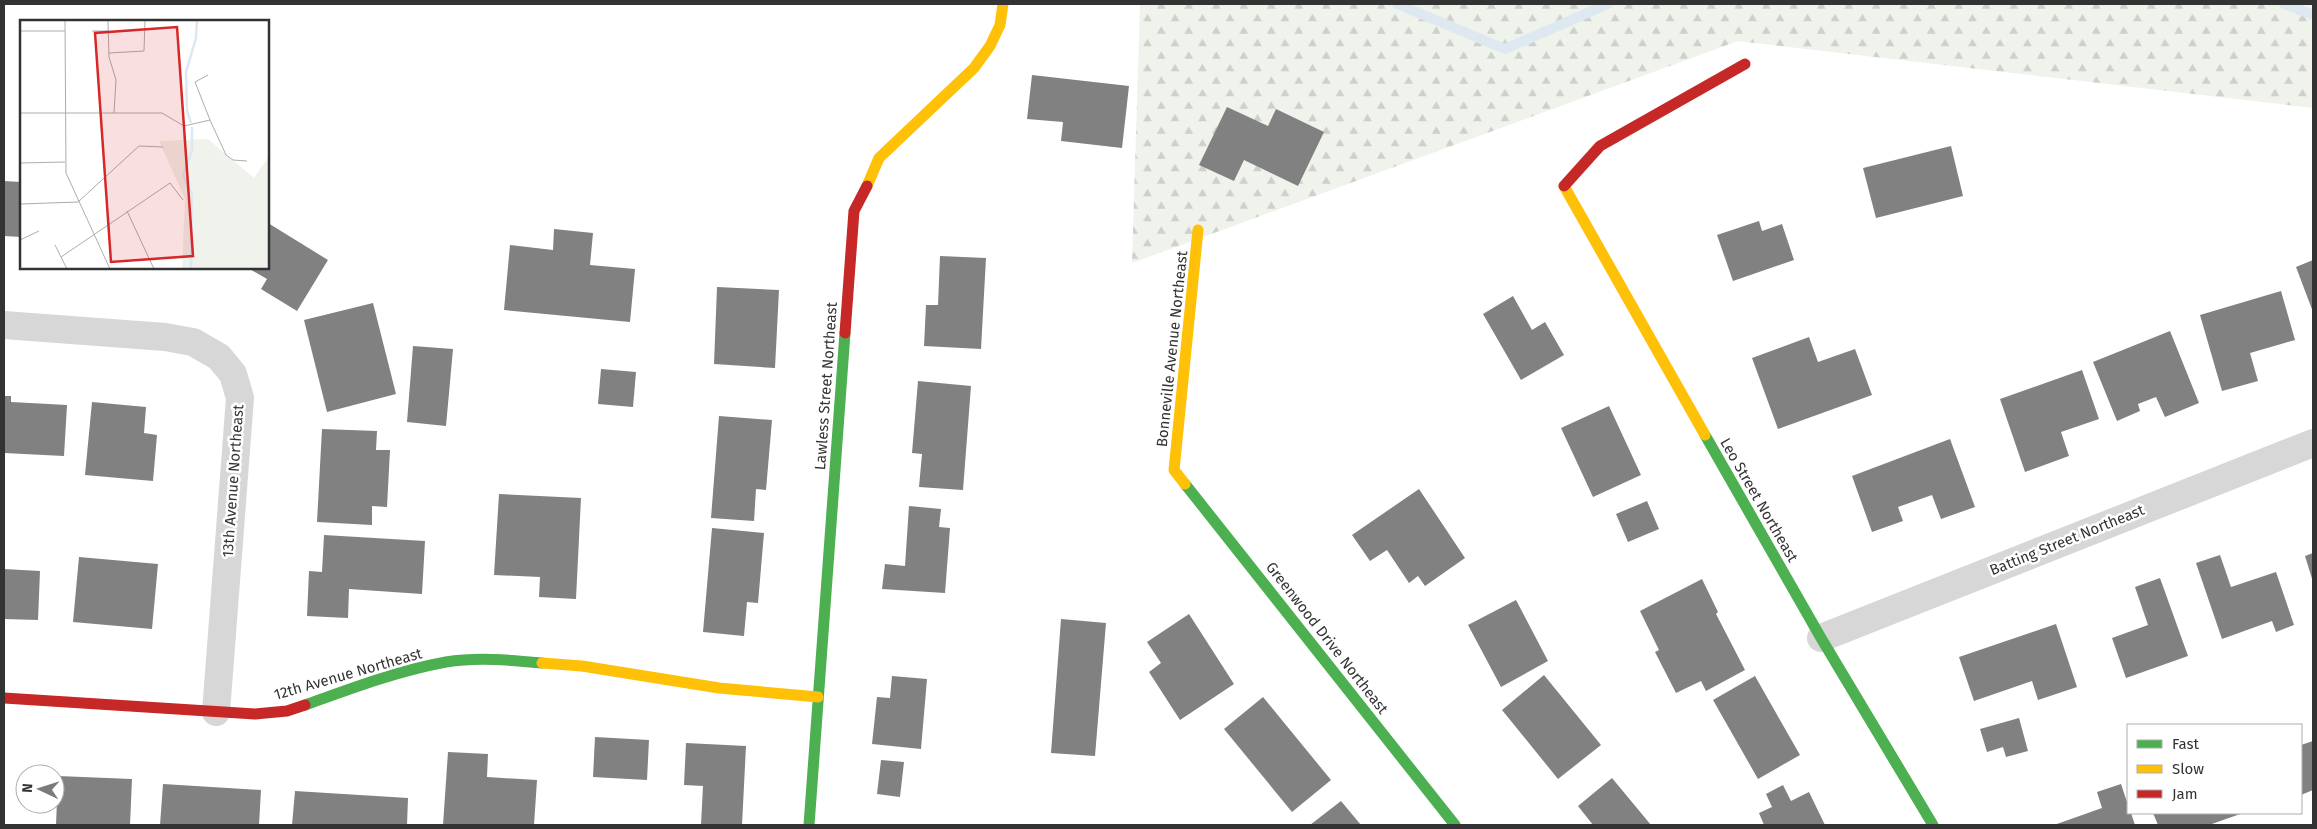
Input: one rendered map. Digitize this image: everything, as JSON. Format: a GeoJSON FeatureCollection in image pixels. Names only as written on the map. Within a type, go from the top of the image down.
{"type":"FeatureCollection","features":[{"type":"Feature","properties":{"kind":"street","name":"Lawless Street Northeast"},"geometry":{"type":"LineString","coordinates":[[809,825],[854,211],[866,192],[872,171],[879,158],[974,68],[990,46],[1000,25],[1003,4]]}},
{"type":"Feature","properties":{"kind":"street","name":"Leo Street Northeast"},"geometry":{"type":"LineString","coordinates":[[1745,64],[1600,146],[1563,187],[1821,638],[1933,825]]}},
{"type":"Feature","properties":{"kind":"street","name":"Bonneville Avenue Northeast"},"geometry":{"type":"LineString","coordinates":[[1174,470],[1198,230]]}},
{"type":"Feature","properties":{"kind":"street","name":"13th Avenue Northeast"},"geometry":{"type":"LineString","coordinates":[[4,325],[166,337],[192,342],[220,357],[233,374],[240,398],[216,712]]}},
{"type":"Feature","properties":{"kind":"street","name":"Batting Street Northeast"},"geometry":{"type":"LineString","coordinates":[[1821,638],[2313,443]]}},
{"type":"Feature","properties":{"kind":"street","name":"Greenwood Drive Northeast"},"geometry":{"type":"LineString","coordinates":[[1174,470],[1455,825]]}},
{"type":"Feature","properties":{"kind":"street","name":"12th Avenue Northeast"},"geometry":{"type":"LineString","coordinates":[[4,698],[255,714],[287,711],[383,677],[447,662],[492,659],[582,666],[719,688],[818,697]]}},
{"type":"Feature","properties":{"kind":"green space"},"geometry":{"type":"Polygon","coordinates":[[[1140,4],[2313,4],[2313,108],[1738,41],[1132,263],[1140,4]]]}},
{"type":"Feature","properties":{"kind":"building"},"geometry":{"type":"Polygon","coordinates":[[[1032,75],[1129,86],[1122,148],[1061,141],[1063,122],[1027,119],[1032,75]]]}},
{"type":"Feature","properties":{"kind":"building"},"geometry":{"type":"Polygon","coordinates":[[[1227,107],[1268,126],[1276,109],[1324,132],[1298,186],[1244,160],[1234,181],[1199,165],[1227,107]]]}},
{"type":"Feature","properties":{"kind":"building"},"geometry":{"type":"Polygon","coordinates":[[[1951,146],[1963,196],[1876,218],[1863,168],[1951,146]]]}},
{"type":"Feature","properties":{"kind":"building"},"geometry":{"type":"Polygon","coordinates":[[[4,181],[20,182],[20,237],[4,236],[4,181]]]}},
{"type":"Feature","properties":{"kind":"building"},"geometry":{"type":"Polygon","coordinates":[[[1759,221],[1762,231],[1782,224],[1794,260],[1733,281],[1717,235],[1759,221]]]}},
{"type":"Feature","properties":{"kind":"building"},"geometry":{"type":"Polygon","coordinates":[[[269,224],[328,260],[297,311],[261,289],[267,279],[250,269],[269,269],[269,224]]]}},
{"type":"Feature","properties":{"kind":"building"},"geometry":{"type":"Polygon","coordinates":[[[554,229],[593,233],[590,265],[635,269],[630,322],[504,310],[510,245],[553,250],[554,229]]]}},
{"type":"Feature","properties":{"kind":"building"},"geometry":{"type":"Polygon","coordinates":[[[940,256],[986,258],[981,349],[924,346],[926,305],[938,305],[940,256]]]}},
{"type":"Feature","properties":{"kind":"building"},"geometry":{"type":"Polygon","coordinates":[[[2313,260],[2313,312],[2296,267],[2313,260]]]}},
{"type":"Feature","properties":{"kind":"building"},"geometry":{"type":"Polygon","coordinates":[[[717,287],[779,290],[775,368],[714,364],[717,287]]]}},
{"type":"Feature","properties":{"kind":"building"},"geometry":{"type":"Polygon","coordinates":[[[2281,291],[2295,340],[2250,353],[2258,381],[2222,391],[2200,315],[2281,291]]]}},
{"type":"Feature","properties":{"kind":"building"},"geometry":{"type":"Polygon","coordinates":[[[1513,296],[1532,330],[1545,322],[1564,355],[1521,380],[1483,314],[1513,296]]]}},
{"type":"Feature","properties":{"kind":"building"},"geometry":{"type":"Polygon","coordinates":[[[373,303],[396,394],[327,412],[304,320],[373,303]]]}},
{"type":"Feature","properties":{"kind":"building"},"geometry":{"type":"Polygon","coordinates":[[[2170,331],[2199,403],[2165,417],[2156,397],[2138,404],[2140,411],[2117,421],[2093,362],[2170,331]]]}},
{"type":"Feature","properties":{"kind":"building"},"geometry":{"type":"Polygon","coordinates":[[[1809,337],[1818,362],[1855,349],[1872,395],[1778,429],[1752,358],[1809,337]]]}},
{"type":"Feature","properties":{"kind":"building"},"geometry":{"type":"Polygon","coordinates":[[[413,346],[453,349],[446,426],[407,422],[413,346]]]}},
{"type":"Feature","properties":{"kind":"building"},"geometry":{"type":"Polygon","coordinates":[[[601,369],[636,372],[633,407],[598,404],[601,369]]]}},
{"type":"Feature","properties":{"kind":"building"},"geometry":{"type":"Polygon","coordinates":[[[2082,370],[2099,419],[2061,432],[2069,456],[2025,472],[2000,399],[2082,370]]]}},
{"type":"Feature","properties":{"kind":"building"},"geometry":{"type":"Polygon","coordinates":[[[918,381],[971,386],[963,490],[919,487],[922,454],[912,453],[918,381]]]}},
{"type":"Feature","properties":{"kind":"building"},"geometry":{"type":"Polygon","coordinates":[[[4,396],[11,396],[11,402],[67,405],[64,456],[4,453],[4,396]]]}},
{"type":"Feature","properties":{"kind":"building"},"geometry":{"type":"Polygon","coordinates":[[[92,402],[146,407],[144,433],[157,435],[153,481],[85,475],[92,402]]]}},
{"type":"Feature","properties":{"kind":"building"},"geometry":{"type":"Polygon","coordinates":[[[1609,406],[1641,475],[1593,497],[1561,428],[1609,406]]]}},
{"type":"Feature","properties":{"kind":"building"},"geometry":{"type":"Polygon","coordinates":[[[719,416],[772,420],[766,490],[756,489],[754,521],[711,518],[719,416]]]}},
{"type":"Feature","properties":{"kind":"building"},"geometry":{"type":"Polygon","coordinates":[[[322,429],[377,431],[376,450],[390,450],[387,507],[372,506],[372,525],[317,522],[322,429]]]}},
{"type":"Feature","properties":{"kind":"building"},"geometry":{"type":"Polygon","coordinates":[[[1950,439],[1975,507],[1941,519],[1932,495],[1898,507],[1903,521],[1872,532],[1852,476],[1950,439]]]}},
{"type":"Feature","properties":{"kind":"building"},"geometry":{"type":"Polygon","coordinates":[[[1419,489],[1465,558],[1425,586],[1418,576],[1409,583],[1387,550],[1370,561],[1352,535],[1419,489]]]}},
{"type":"Feature","properties":{"kind":"building"},"geometry":{"type":"Polygon","coordinates":[[[499,494],[581,498],[576,599],[539,597],[540,577],[494,575],[499,494]]]}},
{"type":"Feature","properties":{"kind":"building"},"geometry":{"type":"Polygon","coordinates":[[[1647,501],[1659,529],[1628,542],[1616,514],[1647,501]]]}},
{"type":"Feature","properties":{"kind":"building"},"geometry":{"type":"Polygon","coordinates":[[[909,506],[941,509],[939,527],[950,528],[945,593],[882,589],[885,564],[905,566],[909,506]]]}},
{"type":"Feature","properties":{"kind":"building"},"geometry":{"type":"Polygon","coordinates":[[[712,528],[764,533],[758,603],[747,602],[744,636],[703,632],[712,528]]]}},
{"type":"Feature","properties":{"kind":"building"},"geometry":{"type":"Polygon","coordinates":[[[324,535],[425,541],[422,594],[349,589],[348,618],[307,616],[309,571],[322,572],[324,535]]]}},
{"type":"Feature","properties":{"kind":"building"},"geometry":{"type":"Polygon","coordinates":[[[2313,553],[2313,582],[2305,556],[2313,553]]]}},
{"type":"Feature","properties":{"kind":"building"},"geometry":{"type":"Polygon","coordinates":[[[2220,555],[2231,587],[2276,572],[2294,625],[2276,632],[2272,621],[2222,639],[2196,563],[2220,555]]]}},
{"type":"Feature","properties":{"kind":"building"},"geometry":{"type":"Polygon","coordinates":[[[79,557],[158,564],[152,629],[73,622],[79,557]]]}},
{"type":"Feature","properties":{"kind":"building"},"geometry":{"type":"Polygon","coordinates":[[[4,569],[40,571],[38,620],[4,619],[4,569]]]}},
{"type":"Feature","properties":{"kind":"building"},"geometry":{"type":"Polygon","coordinates":[[[2160,578],[2188,656],[2126,678],[2112,638],[2148,625],[2135,587],[2160,578]]]}},
{"type":"Feature","properties":{"kind":"building"},"geometry":{"type":"Polygon","coordinates":[[[1702,579],[1718,612],[1716,614],[1745,670],[1706,691],[1701,681],[1676,693],[1655,652],[1659,650],[1640,611],[1702,579]]]}},
{"type":"Feature","properties":{"kind":"building"},"geometry":{"type":"Polygon","coordinates":[[[1516,600],[1548,661],[1501,687],[1468,625],[1516,600]]]}},
{"type":"Feature","properties":{"kind":"building"},"geometry":{"type":"Polygon","coordinates":[[[1189,614],[1234,684],[1180,720],[1149,672],[1161,663],[1147,642],[1189,614]]]}},
{"type":"Feature","properties":{"kind":"building"},"geometry":{"type":"Polygon","coordinates":[[[1061,619],[1106,623],[1095,756],[1051,753],[1061,619]]]}},
{"type":"Feature","properties":{"kind":"building"},"geometry":{"type":"Polygon","coordinates":[[[2056,624],[2077,687],[2038,700],[2032,681],[1974,701],[1959,657],[2056,624]]]}},
{"type":"Feature","properties":{"kind":"building"},"geometry":{"type":"Polygon","coordinates":[[[1544,675],[1601,745],[1558,779],[1502,710],[1544,675]]]}},
{"type":"Feature","properties":{"kind":"building"},"geometry":{"type":"Polygon","coordinates":[[[892,676],[927,679],[921,749],[872,744],[877,697],[890,698],[892,676]]]}},
{"type":"Feature","properties":{"kind":"building"},"geometry":{"type":"Polygon","coordinates":[[[1755,676],[1800,755],[1758,779],[1713,700],[1755,676]]]}},
{"type":"Feature","properties":{"kind":"building"},"geometry":{"type":"Polygon","coordinates":[[[1263,697],[1331,780],[1292,812],[1224,729],[1263,697]]]}},
{"type":"Feature","properties":{"kind":"building"},"geometry":{"type":"Polygon","coordinates":[[[2019,718],[2028,751],[2006,757],[2003,747],[1987,752],[1980,729],[2019,718]]]}},
{"type":"Feature","properties":{"kind":"building"},"geometry":{"type":"Polygon","coordinates":[[[595,737],[649,740],[647,780],[593,777],[595,737]]]}},
{"type":"Feature","properties":{"kind":"building"},"geometry":{"type":"Polygon","coordinates":[[[2313,741],[2313,790],[2302,795],[2302,745],[2313,741]]]}},
{"type":"Feature","properties":{"kind":"building"},"geometry":{"type":"Polygon","coordinates":[[[686,743],[746,746],[742,825],[701,825],[703,786],[684,785],[686,743]]]}},
{"type":"Feature","properties":{"kind":"building"},"geometry":{"type":"Polygon","coordinates":[[[448,752],[488,754],[487,777],[537,780],[534,825],[443,825],[448,752]]]}},
{"type":"Feature","properties":{"kind":"building"},"geometry":{"type":"Polygon","coordinates":[[[881,760],[904,762],[900,797],[877,794],[881,760]]]}},
{"type":"Feature","properties":{"kind":"building"},"geometry":{"type":"Polygon","coordinates":[[[65,776],[132,779],[130,825],[56,825],[56,814],[65,814],[65,776]]]}},
{"type":"Feature","properties":{"kind":"building"},"geometry":{"type":"Polygon","coordinates":[[[1612,778],[1651,825],[1593,825],[1578,806],[1612,778]]]}},
{"type":"Feature","properties":{"kind":"building"},"geometry":{"type":"Polygon","coordinates":[[[163,784],[261,790],[259,825],[160,825],[163,784]]]}},
{"type":"Feature","properties":{"kind":"building"},"geometry":{"type":"Polygon","coordinates":[[[2121,784],[2127,802],[2127,814],[2131,814],[2135,825],[2054,825],[2102,808],[2097,792],[2121,784]]]}},
{"type":"Feature","properties":{"kind":"building"},"geometry":{"type":"Polygon","coordinates":[[[1783,785],[1791,801],[1809,792],[1825,825],[1764,825],[1759,813],[1772,807],[1766,794],[1783,785]]]}},
{"type":"Feature","properties":{"kind":"building"},"geometry":{"type":"Polygon","coordinates":[[[295,791],[408,798],[407,825],[292,825],[295,791]]]}},
{"type":"Feature","properties":{"kind":"building"},"geometry":{"type":"Polygon","coordinates":[[[1341,801],[1361,825],[1310,825],[1341,801]]]}},
{"type":"Feature","properties":{"kind":"building"},"geometry":{"type":"Polygon","coordinates":[[[2153,814],[2240,814],[2209,825],[2158,825],[2153,814]]]}},
{"type":"Feature","properties":{"kind":"waterway"},"geometry":{"type":"LineString","coordinates":[[1397,4],[1505,49],[1608,4]]}},
{"type":"Feature","properties":{"kind":"waterway"},"geometry":{"type":"LineString","coordinates":[[2284,4],[2313,15]]}},
{"type":"Feature","properties":{"kind":"traffic: fast"},"geometry":{"type":"LineString","coordinates":[[809,825],[845,333]]}},
{"type":"Feature","properties":{"kind":"traffic: fast"},"geometry":{"type":"LineString","coordinates":[[1705,435],[1821,638],[1933,825]]}},
{"type":"Feature","properties":{"kind":"traffic: fast"},"geometry":{"type":"LineString","coordinates":[[1185,484],[1455,825]]}},
{"type":"Feature","properties":{"kind":"traffic: fast"},"geometry":{"type":"LineString","coordinates":[[305,705],[392,675],[446,662],[482,659],[542,663]]}},
{"type":"Feature","properties":{"kind":"traffic: slow"},"geometry":{"type":"LineString","coordinates":[[867,186],[879,158],[974,68],[990,46],[1000,25],[1003,4]]}},
{"type":"Feature","properties":{"kind":"traffic: slow"},"geometry":{"type":"LineString","coordinates":[[1564,186],[1705,435]]}},
{"type":"Feature","properties":{"kind":"traffic: slow"},"geometry":{"type":"LineString","coordinates":[[1185,484],[1174,470],[1198,230]]}},
{"type":"Feature","properties":{"kind":"traffic: slow"},"geometry":{"type":"LineString","coordinates":[[542,663],[582,666],[719,688],[818,697]]}},
{"type":"Feature","properties":{"kind":"traffic: jam"},"geometry":{"type":"LineString","coordinates":[[1564,186],[1600,146],[1745,64]]}},
{"type":"Feature","properties":{"kind":"traffic: jam"},"geometry":{"type":"LineString","coordinates":[[845,333],[854,211],[867,186]]}},
{"type":"Feature","properties":{"kind":"traffic: jam"},"geometry":{"type":"LineString","coordinates":[[4,698],[255,714],[287,711],[305,705]]}}]}
